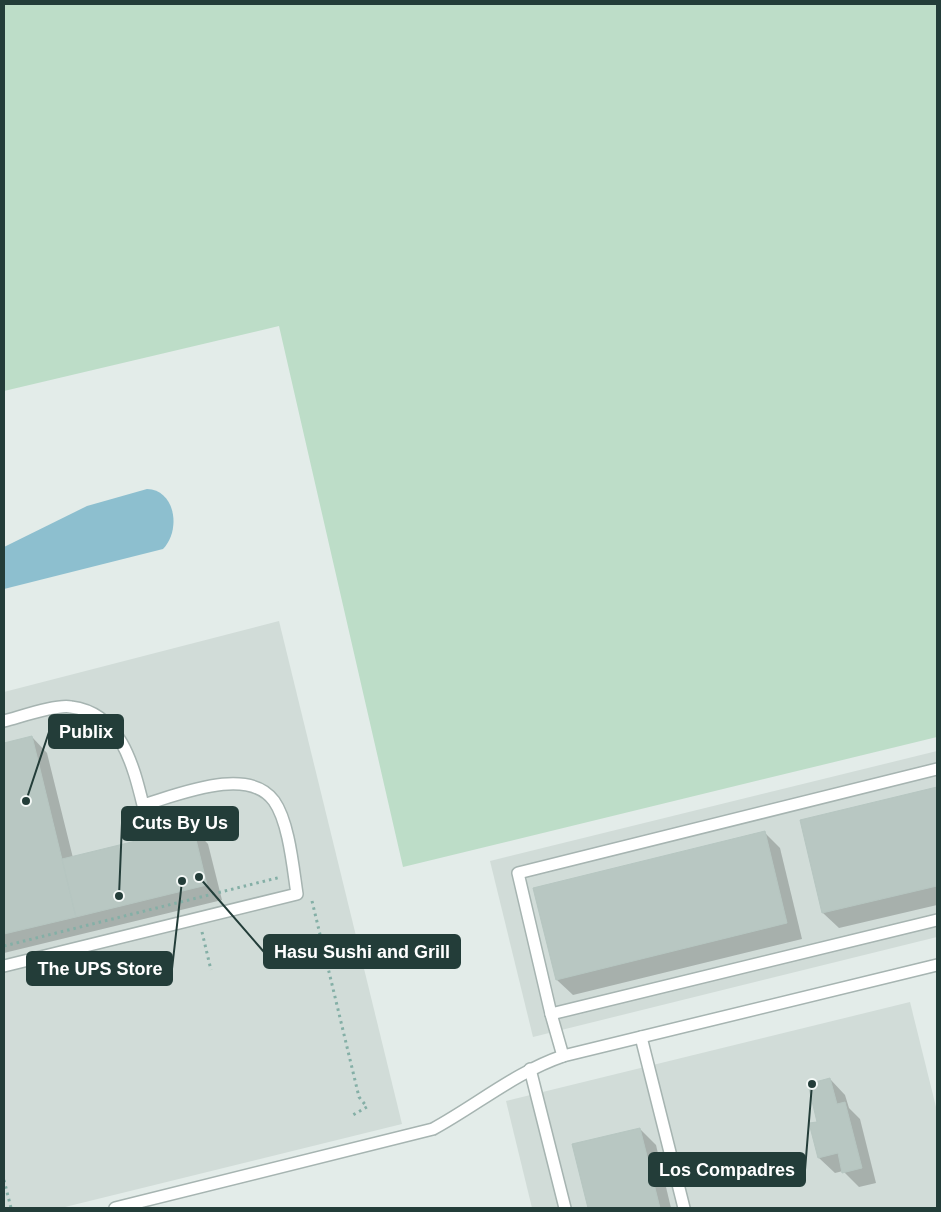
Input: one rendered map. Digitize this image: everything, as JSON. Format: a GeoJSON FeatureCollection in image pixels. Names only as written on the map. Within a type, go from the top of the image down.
{"type":"FeatureCollection","features":[{"type":"Feature","properties":{"kind":"lane"},"geometry":{"type":"LineString","coordinates":[[4,721],[71,706],[100,716],[110,726],[130,756],[143,804],[221,784],[238,783],[264,790],[275,802],[285,828],[298,894],[4,966]]}},
{"type":"Feature","properties":{"kind":"lane"},"geometry":{"type":"LineString","coordinates":[[563,1056],[551,1014],[518,873],[937,770]]}},
{"type":"Feature","properties":{"kind":"lane"},"geometry":{"type":"LineString","coordinates":[[551,1014],[937,920]]}},
{"type":"Feature","properties":{"kind":"lane"},"geometry":{"type":"LineString","coordinates":[[115,1208],[433,1129],[468,1111],[530,1069],[563,1056],[937,965]]}},
{"type":"Feature","properties":{"kind":"lane"},"geometry":{"type":"LineString","coordinates":[[641,1037],[684,1208]]}},
{"type":"Feature","properties":{"kind":"lane"},"geometry":{"type":"LineString","coordinates":[[530,1069],[565,1208]]}},
{"type":"Feature","properties":{"kind":"path"},"geometry":{"type":"LineString","coordinates":[[4,946],[294,873]]}},
{"type":"Feature","properties":{"kind":"path"},"geometry":{"type":"LineString","coordinates":[[311,899],[359,1097],[367,1107],[351,1116]]}},
{"type":"Feature","properties":{"kind":"path"},"geometry":{"type":"LineString","coordinates":[[4,1180],[11,1208]]}},
{"type":"Feature","properties":{"kind":"shaded area"},"geometry":{"type":"Polygon","coordinates":[[[279,621],[402,1124],[61,1208],[4,1208],[4,692],[279,621]]]}},
{"type":"Feature","properties":{"kind":"shaded area"},"geometry":{"type":"Polygon","coordinates":[[[937,751],[937,937],[533,1037],[490,861],[937,751]]]}},
{"type":"Feature","properties":{"kind":"shaded area"},"geometry":{"type":"Polygon","coordinates":[[[910,1002],[937,1111],[937,1208],[532,1208],[506,1101],[910,1002]]]}},
{"type":"Feature","properties":{"kind":"green space"},"geometry":{"type":"Polygon","coordinates":[[[4,4],[937,4],[937,737],[403,867],[279,326],[4,391],[4,4]]]}},
{"type":"Feature","properties":{"kind":"water"},"geometry":{"type":"Polygon","coordinates":[[[147,489],[157,491],[164,496],[170,504],[173,513],[172,532],[169,541],[163,549],[4,589],[4,547],[87,506],[147,489]]]}},
{"type":"Feature","properties":{"kind":"building"},"geometry":{"type":"Polygon","coordinates":[[[32,736],[76,917],[4,934],[4,743],[32,736]]]}},
{"type":"Feature","properties":{"kind":"building"},"geometry":{"type":"Polygon","coordinates":[[[937,787],[937,886],[822,913],[800,820],[937,787]]]}},
{"type":"Feature","properties":{"kind":"building"},"geometry":{"type":"Polygon","coordinates":[[[193,827],[207,885],[76,917],[62,859],[193,827]]]}},
{"type":"Feature","properties":{"kind":"building"},"geometry":{"type":"Polygon","coordinates":[[[765,831],[787,923],[556,980],[533,888],[765,831]]]}},
{"type":"Feature","properties":{"kind":"building"},"geometry":{"type":"Polygon","coordinates":[[[830,1078],[837,1104],[845,1102],[862,1168],[842,1173],[838,1153],[818,1158],[809,1123],[817,1122],[808,1084],[830,1078]]]}},
{"type":"Feature","properties":{"kind":"building"},"geometry":{"type":"Polygon","coordinates":[[[640,1128],[660,1208],[588,1208],[572,1144],[640,1128]]]}},
{"type":"Feature","properties":{"kind":"place","name":"Publix"},"geometry":{"type":"Point","coordinates":[26,801]}},
{"type":"Feature","properties":{"kind":"place","name":"Hasu Sushi and Grill"},"geometry":{"type":"Point","coordinates":[199,877]}},
{"type":"Feature","properties":{"kind":"place","name":"The UPS Store"},"geometry":{"type":"Point","coordinates":[182,881]}},
{"type":"Feature","properties":{"kind":"place","name":"Cuts By Us"},"geometry":{"type":"Point","coordinates":[119,896]}},
{"type":"Feature","properties":{"kind":"place","name":"Los Compadres"},"geometry":{"type":"Point","coordinates":[812,1084]}}]}
